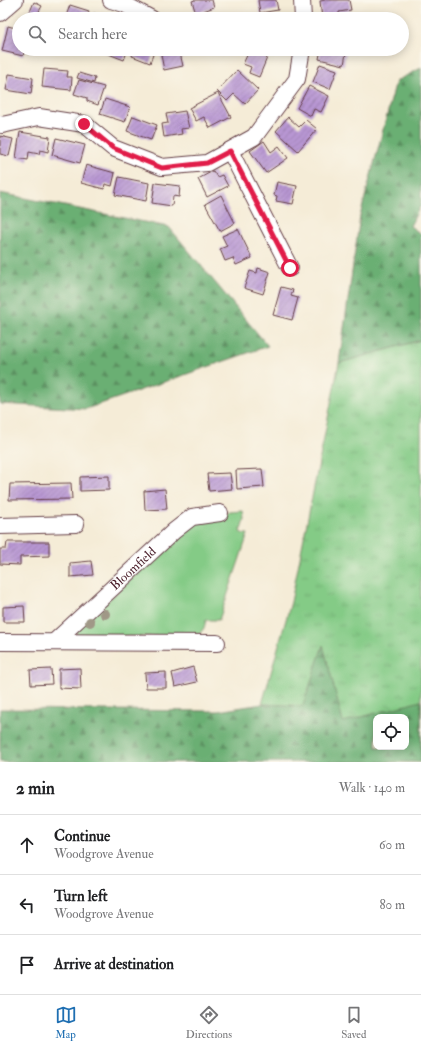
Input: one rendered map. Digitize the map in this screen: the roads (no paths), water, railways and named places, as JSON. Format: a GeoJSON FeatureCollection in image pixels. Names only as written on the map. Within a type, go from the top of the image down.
{"type":"FeatureCollection","features":[{"type":"Feature","properties":{"kind":"street"},"geometry":{"type":"LineString","coordinates":[[0,13],[15,0]]}},
{"type":"Feature","properties":{"kind":"street"},"geometry":{"type":"LineString","coordinates":[[111,0],[147,11]]}},
{"type":"Feature","properties":{"kind":"street"},"geometry":{"type":"LineString","coordinates":[[302,0],[303,12]]}},
{"type":"Feature","properties":{"kind":"street"},"geometry":{"type":"LineString","coordinates":[[0,124],[2,125],[39,117],[84,124],[113,148],[162,168],[207,163],[254,137],[298,79],[301,56]]}},
{"type":"Feature","properties":{"kind":"street"},"geometry":{"type":"LineString","coordinates":[[230,151],[290,268]]}},
{"type":"Feature","properties":{"kind":"street","name":"Bloomfield"},"geometry":{"type":"LineString","coordinates":[[54,642],[174,531],[192,517],[220,513]]}},
{"type":"Feature","properties":{"kind":"street"},"geometry":{"type":"LineString","coordinates":[[0,526],[76,524]]}},
{"type":"Feature","properties":{"kind":"street"},"geometry":{"type":"LineString","coordinates":[[0,642],[217,643]]}}]}
